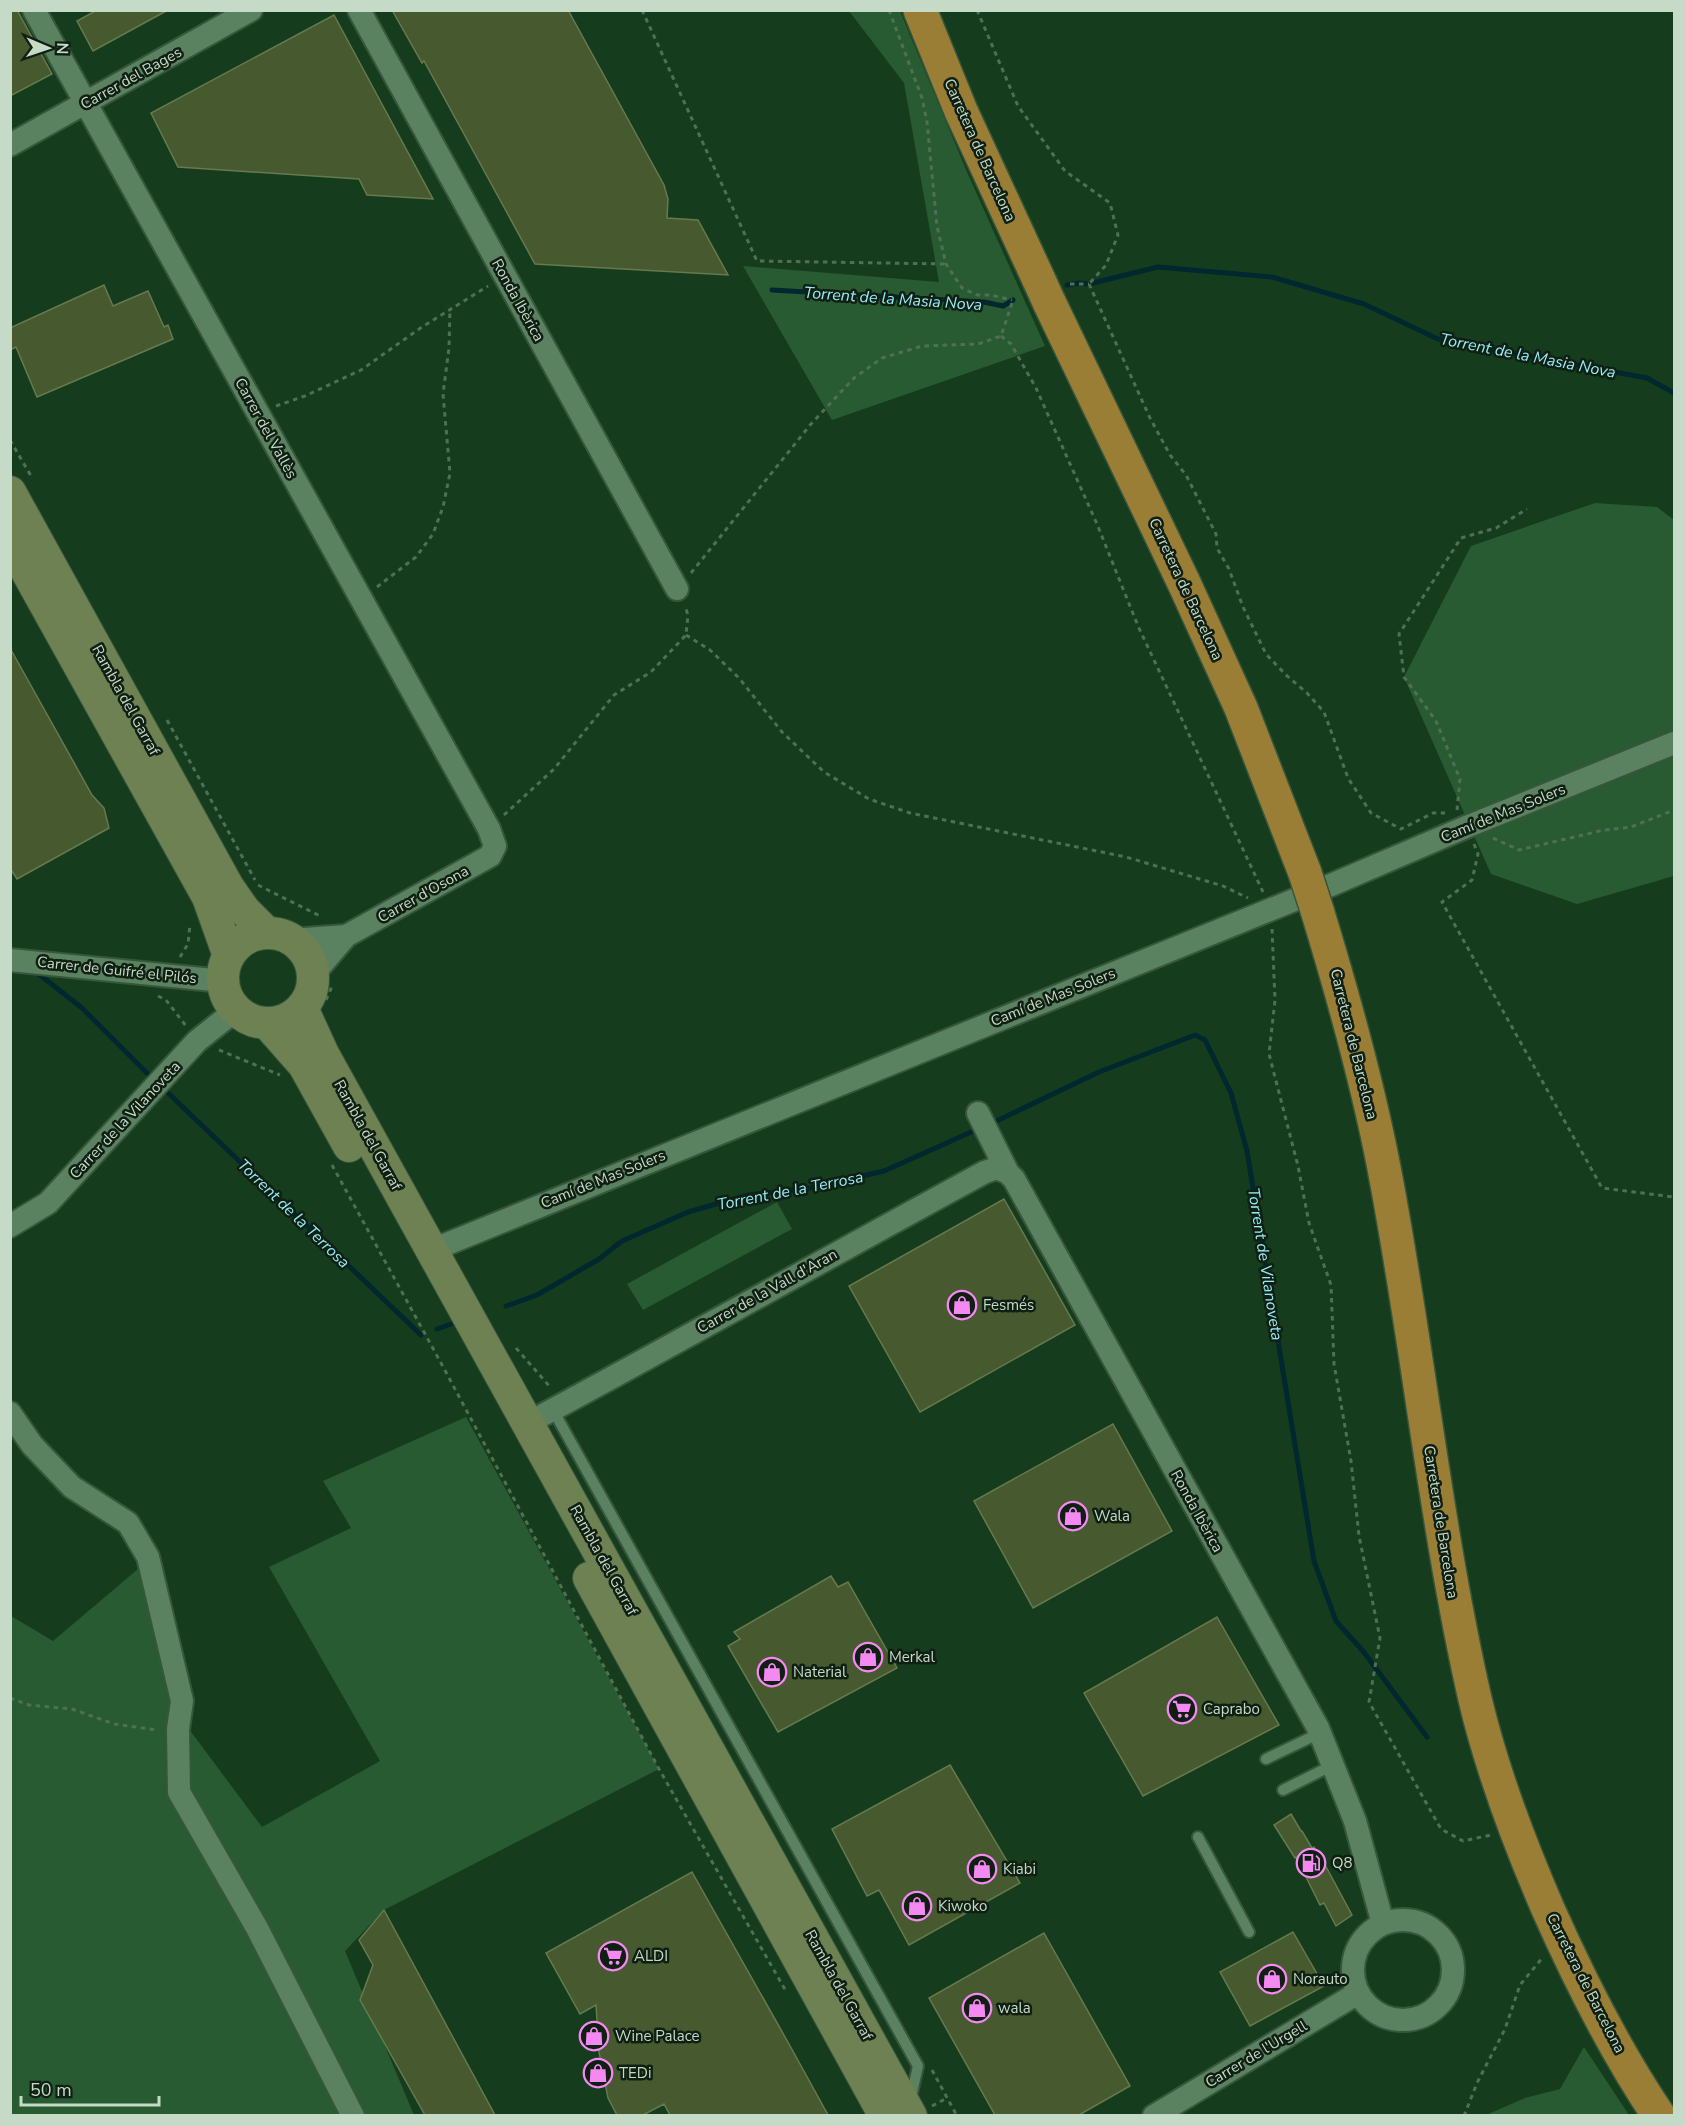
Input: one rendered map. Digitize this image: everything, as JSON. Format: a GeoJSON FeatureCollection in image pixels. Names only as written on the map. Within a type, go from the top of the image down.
{"type":"FeatureCollection","features":[{"type":"Feature","properties":{"kind":"highway","name":"Carretera de Barcelona"},"geometry":{"type":"LineString","coordinates":[[920,10],[961,111],[1052,289],[1241,708],[1305,873],[1343,996],[1384,1167],[1452,1589],[1481,1722],[1511,1818],[1560,1937],[1604,2026],[1659,2115]]}},
{"type":"Feature","properties":{"kind":"street","name":"Carrer del Vallès"},"geometry":{"type":"LineString","coordinates":[[34,10],[492,838]]}},
{"type":"Feature","properties":{"kind":"street","name":"Carrer del Bages"},"geometry":{"type":"LineString","coordinates":[[10,145],[251,10]]}},
{"type":"Feature","properties":{"kind":"street","name":"Ronda Ibèrica"},"geometry":{"type":"LineString","coordinates":[[359,10],[677,589]]}},
{"type":"Feature","properties":{"kind":"street","name":"Rambla del Garraf"},"geometry":{"type":"LineString","coordinates":[[22,486],[228,887],[244,910],[306,955],[319,991],[323,1054],[432,1250],[459,1322],[548,1413],[901,2114]]}},
{"type":"Feature","properties":{"kind":"street","name":"Rambla del Garraf"},"geometry":{"type":"LineString","coordinates":[[11,544],[208,897],[226,968],[226,995],[236,1010],[249,1019],[267,1023],[304,1065],[459,1322],[901,2114]]}},
{"type":"Feature","properties":{"kind":"street","name":"Camí de Mas Solers"},"geometry":{"type":"LineString","coordinates":[[432,1250],[1674,743]]}},
{"type":"Feature","properties":{"kind":"street","name":"Carrer d'Osona"},"geometry":{"type":"LineString","coordinates":[[279,937],[346,936],[490,856],[492,838]]}},
{"type":"Feature","properties":{"kind":"street","name":"Carrer d'Osona"},"geometry":{"type":"LineString","coordinates":[[319,991],[346,936]]}},
{"type":"Feature","properties":{"kind":"street"},"geometry":{"type":"LineString","coordinates":[[226,968],[245,940],[279,937]]}},
{"type":"Feature","properties":{"kind":"street","name":"Carrer de Guifré el Pilós"},"geometry":{"type":"LineString","coordinates":[[10,960],[169,975],[226,968]]}},
{"type":"Feature","properties":{"kind":"street"},"geometry":{"type":"LineString","coordinates":[[267,1023],[286,1019],[319,991]]}},
{"type":"Feature","properties":{"kind":"street","name":"Carrer de la Vilanoveta"},"geometry":{"type":"LineString","coordinates":[[10,1226],[48,1203],[198,1041],[236,1010]]}},
{"type":"Feature","properties":{"kind":"street","name":"Ronda Ibèrica"},"geometry":{"type":"LineString","coordinates":[[978,1113],[1008,1173],[1014,1179],[1320,1733],[1355,1821],[1383,1924]]}},
{"type":"Feature","properties":{"kind":"street","name":"Carrer de la Vall d'Aran"},"geometry":{"type":"LineString","coordinates":[[548,1413],[732,1313],[789,1278],[985,1172],[997,1168],[1008,1173]]}},
{"type":"Feature","properties":{"kind":"street"},"geometry":{"type":"LineString","coordinates":[[10,1413],[32,1445],[72,1487],[128,1523],[148,1557],[182,1701],[178,1729],[179,1792],[257,1928],[353,2115]]}},
{"type":"Feature","properties":{"kind":"street"},"geometry":{"type":"LineString","coordinates":[[1399,1920],[1416,1921],[1431,1928],[1443,1939],[1452,1954],[1454,1971],[1451,1988],[1443,2002],[1431,2013],[1415,2020],[1398,2021],[1382,2017],[1368,2007],[1358,1994],[1353,1978],[1353,1961],[1359,1946],[1369,1933],[1383,1924],[1399,1920]]}},
{"type":"Feature","properties":{"kind":"street","name":"Carrer de l'Urgell"},"geometry":{"type":"LineString","coordinates":[[1154,2115],[1358,1994]]}},
{"type":"Feature","properties":{"kind":"lane"},"geometry":{"type":"LineString","coordinates":[[1266,1760],[1320,1733]]}},
{"type":"Feature","properties":{"kind":"lane"},"geometry":{"type":"LineString","coordinates":[[1283,1790],[1333,1765]]}},
{"type":"Feature","properties":{"kind":"lane"},"geometry":{"type":"LineString","coordinates":[[1198,1837],[1250,1932]]}},
{"type":"Feature","properties":{"kind":"path"},"geometry":{"type":"LineString","coordinates":[[642,10],[757,261],[946,264]]}},
{"type":"Feature","properties":{"kind":"path"},"geometry":{"type":"LineString","coordinates":[[889,10],[922,98],[927,122],[937,226],[946,264],[962,288],[977,295],[991,295],[1013,300],[1001,336]]}},
{"type":"Feature","properties":{"kind":"path"},"geometry":{"type":"LineString","coordinates":[[977,10],[1018,106],[1065,171],[1110,202],[1118,235],[1106,265],[1089,284]]}},
{"type":"Feature","properties":{"kind":"path"},"geometry":{"type":"LineString","coordinates":[[257,412],[305,396],[361,370],[450,309],[505,276]]}},
{"type":"Feature","properties":{"kind":"path"},"geometry":{"type":"LineString","coordinates":[[1052,289],[1079,283],[1089,284]]}},
{"type":"Feature","properties":{"kind":"path"},"geometry":{"type":"LineString","coordinates":[[1089,284],[1150,418],[1170,455],[1186,475],[1216,534],[1217,548],[1266,654],[1324,712],[1348,778],[1371,813],[1401,828],[1433,813],[1457,812],[1460,779],[1436,721],[1404,677],[1399,634],[1461,538],[1496,528],[1527,509]]}},
{"type":"Feature","properties":{"kind":"path"},"geometry":{"type":"LineString","coordinates":[[361,598],[416,557],[433,534],[443,507],[450,473],[443,394],[449,348],[450,309]]}},
{"type":"Feature","properties":{"kind":"path"},"geometry":{"type":"LineString","coordinates":[[492,838],[554,769],[614,694],[651,672],[686,635],[688,615],[677,589],[811,424],[854,378],[882,358],[922,346],[978,344],[1001,336]]}},
{"type":"Feature","properties":{"kind":"path"},"geometry":{"type":"LineString","coordinates":[[1001,336],[1011,344],[1036,388],[1097,525],[1138,626],[1271,909],[1275,1000],[1269,1054],[1298,1166],[1309,1223],[1331,1285],[1334,1364],[1351,1461],[1359,1536],[1380,1638],[1369,1702],[1441,1829],[1463,1841],[1498,1833]]}},
{"type":"Feature","properties":{"kind":"path"},"geometry":{"type":"LineString","coordinates":[[10,440],[22,486]]}},
{"type":"Feature","properties":{"kind":"path"},"geometry":{"type":"LineString","coordinates":[[686,635],[710,650],[739,678],[782,732],[824,772],[869,799],[910,813],[1126,857],[1224,885],[1271,909]]}},
{"type":"Feature","properties":{"kind":"path"},"geometry":{"type":"LineString","coordinates":[[165,717],[258,885],[336,924],[346,936]]}},
{"type":"Feature","properties":{"kind":"path"},"geometry":{"type":"LineString","coordinates":[[1466,827],[1519,850],[1604,830],[1631,827],[1674,810]]}},
{"type":"Feature","properties":{"kind":"path"},"geometry":{"type":"LineString","coordinates":[[1466,827],[1478,854],[1472,880],[1442,902],[1602,1188],[1674,1197]]}},
{"type":"Feature","properties":{"kind":"path"},"geometry":{"type":"LineString","coordinates":[[166,1000],[169,975],[188,944],[191,928],[189,918]]}},
{"type":"Feature","properties":{"kind":"path"},"geometry":{"type":"LineString","coordinates":[[157,994],[166,1000],[198,1041],[282,1077],[278,1068]]}},
{"type":"Feature","properties":{"kind":"path"},"geometry":{"type":"LineString","coordinates":[[328,1158],[659,1769],[787,1993]]}},
{"type":"Feature","properties":{"kind":"path"},"geometry":{"type":"LineString","coordinates":[[514,1346],[555,1392],[548,1413]]}},
{"type":"Feature","properties":{"kind":"path"},"geometry":{"type":"LineString","coordinates":[[10,1698],[29,1705],[72,1709],[114,1724],[162,1731],[178,1729]]}},
{"type":"Feature","properties":{"kind":"path"},"geometry":{"type":"LineString","coordinates":[[1464,2115],[1477,2083],[1505,2029],[1520,1985],[1549,1950]]}},
{"type":"Feature","properties":{"kind":"path"},"geometry":{"type":"LineString","coordinates":[[930,2067],[957,2115]]}},
{"type":"Feature","properties":{"kind":"green space"},"geometry":{"type":"Polygon","coordinates":[[[849,11],[900,11],[967,172],[1045,346],[832,420],[743,266],[939,282],[904,83],[849,11]]]}},
{"type":"Feature","properties":{"kind":"green space"},"geometry":{"type":"Polygon","coordinates":[[[1595,503],[1657,507],[1674,520],[1674,876],[1577,904],[1491,874],[1404,677],[1471,546],[1595,503]]]}},
{"type":"Feature","properties":{"kind":"green space"},"geometry":{"type":"Polygon","coordinates":[[[777,1202],[792,1229],[643,1310],[627,1284],[777,1202]]]}},
{"type":"Feature","properties":{"kind":"green space"},"geometry":{"type":"Polygon","coordinates":[[[466,1417],[659,1769],[384,1910],[345,1951],[414,2115],[11,2116],[11,1616],[53,1641],[138,1569],[171,1705],[262,1827],[380,1761],[269,1567],[351,1528],[323,1481],[466,1417]]]}},
{"type":"Feature","properties":{"kind":"green space"},"geometry":{"type":"Polygon","coordinates":[[[1584,2047],[1629,2115],[1486,2115],[1525,2098],[1560,2089],[1584,2047]]]}},
{"type":"Feature","properties":{"kind":"building"},"geometry":{"type":"Polygon","coordinates":[[[10,10],[17,10],[52,74],[10,96],[10,10]]]}},
{"type":"Feature","properties":{"kind":"building"},"geometry":{"type":"Polygon","coordinates":[[[97,10],[168,10],[93,51],[77,21],[97,10]]]}},
{"type":"Feature","properties":{"kind":"building"},"geometry":{"type":"Polygon","coordinates":[[[392,10],[568,10],[664,185],[668,199],[667,218],[698,220],[728,275],[535,264],[424,61],[422,63],[392,10]]]}},
{"type":"Feature","properties":{"kind":"building"},"geometry":{"type":"Polygon","coordinates":[[[334,15],[433,199],[367,195],[359,179],[178,167],[151,113],[334,15]]]}},
{"type":"Feature","properties":{"kind":"building"},"geometry":{"type":"Polygon","coordinates":[[[104,285],[113,306],[148,291],[164,327],[168,325],[173,339],[37,397],[16,347],[10,350],[10,328],[104,285]]]}},
{"type":"Feature","properties":{"kind":"building"},"geometry":{"type":"Polygon","coordinates":[[[10,648],[92,795],[104,808],[109,828],[17,879],[10,868],[10,648]]]}},
{"type":"Feature","properties":{"kind":"building","name":"Fesmés"},"geometry":{"type":"Polygon","coordinates":[[[1004,1199],[1075,1325],[920,1412],[849,1286],[1004,1199]]]}},
{"type":"Feature","properties":{"kind":"building","name":"Wala"},"geometry":{"type":"Polygon","coordinates":[[[1113,1424],[1172,1531],[1033,1608],[974,1501],[1113,1424]]]}},
{"type":"Feature","properties":{"kind":"building"},"geometry":{"type":"Polygon","coordinates":[[[831,1576],[838,1587],[848,1582],[897,1668],[778,1732],[728,1646],[740,1639],[734,1632],[831,1576]]]}},
{"type":"Feature","properties":{"kind":"building","name":"Caprabo"},"geometry":{"type":"Polygon","coordinates":[[[1217,1617],[1279,1725],[1143,1796],[1084,1693],[1217,1617]]]}},
{"type":"Feature","properties":{"kind":"building"},"geometry":{"type":"Polygon","coordinates":[[[950,1765],[1020,1883],[909,1945],[879,1890],[867,1896],[832,1829],[950,1765]]]}},
{"type":"Feature","properties":{"kind":"building"},"geometry":{"type":"Polygon","coordinates":[[[1291,1814],[1312,1848],[1314,1847],[1322,1864],[1324,1863],[1352,1915],[1336,1926],[1324,1903],[1320,1905],[1296,1857],[1274,1825],[1291,1814]]]}},
{"type":"Feature","properties":{"kind":"building"},"geometry":{"type":"Polygon","coordinates":[[[692,1872],[828,2115],[670,2115],[664,2104],[643,2115],[617,2115],[608,2098],[599,2052],[596,2005],[580,2014],[546,1953],[692,1872]]]}},
{"type":"Feature","properties":{"kind":"building"},"geometry":{"type":"Polygon","coordinates":[[[384,1910],[495,2115],[425,2115],[360,2000],[373,1965],[359,1940],[384,1910]]]}},
{"type":"Feature","properties":{"kind":"building","name":"Norauto"},"geometry":{"type":"Polygon","coordinates":[[[1293,1932],[1324,1986],[1250,2026],[1220,1972],[1293,1932]]]}},
{"type":"Feature","properties":{"kind":"building"},"geometry":{"type":"Polygon","coordinates":[[[1044,1933],[1130,2086],[1079,2115],[995,2115],[929,1998],[1044,1933]]]}},
{"type":"Feature","properties":{"kind":"waterway","name":"Torrent de la Masia Nova"},"geometry":{"type":"LineString","coordinates":[[1067,285],[1089,284],[1158,267],[1272,277],[1364,304],[1438,339],[1647,378],[1674,393]]}},
{"type":"Feature","properties":{"kind":"waterway","name":"Torrent de la Masia Nova"},"geometry":{"type":"LineString","coordinates":[[772,290],[984,302],[1003,306],[1013,300]]}},
{"type":"Feature","properties":{"kind":"waterway","name":"Torrent de Vilanoveta"},"geometry":{"type":"LineString","coordinates":[[35,971],[82,1008],[150,1076]]}},
{"type":"Feature","properties":{"kind":"waterway","name":"Torrent de Vilanoveta"},"geometry":{"type":"LineString","coordinates":[[988,1125],[1099,1072],[1195,1035],[1205,1040],[1231,1093],[1247,1151],[1314,1561],[1336,1621],[1363,1651],[1427,1737]]}},
{"type":"Feature","properties":{"kind":"waterway","name":"Torrent de la Terrosa"},"geometry":{"type":"LineString","coordinates":[[166,1091],[421,1335]]}},
{"type":"Feature","properties":{"kind":"waterway","name":"Torrent de la Terrosa"},"geometry":{"type":"LineString","coordinates":[[506,1306],[537,1295],[599,1259],[622,1241],[688,1212],[748,1195],[810,1188],[884,1171],[980,1128]]}},
{"type":"Feature","properties":{"kind":"waterway","name":"Torrent de la Terrosa"},"geometry":{"type":"LineString","coordinates":[[437,1329],[460,1321]]}},
{"type":"Feature","properties":{"kind":"place","name":"Fesmés"},"geometry":{"type":"Point","coordinates":[962,1305]}},
{"type":"Feature","properties":{"kind":"place","name":"Wala"},"geometry":{"type":"Point","coordinates":[1073,1516]}},
{"type":"Feature","properties":{"kind":"place","name":"Merkal"},"geometry":{"type":"Point","coordinates":[868,1657]}},
{"type":"Feature","properties":{"kind":"place","name":"Naterial"},"geometry":{"type":"Point","coordinates":[772,1672]}},
{"type":"Feature","properties":{"kind":"place","name":"Caprabo"},"geometry":{"type":"Point","coordinates":[1182,1709]}},
{"type":"Feature","properties":{"kind":"place","name":"Q8"},"geometry":{"type":"Point","coordinates":[1311,1863]}},
{"type":"Feature","properties":{"kind":"place","name":"Kiabi"},"geometry":{"type":"Point","coordinates":[982,1869]}},
{"type":"Feature","properties":{"kind":"place","name":"Kiwoko"},"geometry":{"type":"Point","coordinates":[917,1906]}},
{"type":"Feature","properties":{"kind":"place","name":"ALDI"},"geometry":{"type":"Point","coordinates":[613,1956]}},
{"type":"Feature","properties":{"kind":"place","name":"Norauto"},"geometry":{"type":"Point","coordinates":[1272,1979]}},
{"type":"Feature","properties":{"kind":"place","name":"wala"},"geometry":{"type":"Point","coordinates":[977,2008]}},
{"type":"Feature","properties":{"kind":"place","name":"Wine Palace"},"geometry":{"type":"Point","coordinates":[594,2036]}},
{"type":"Feature","properties":{"kind":"place","name":"TEDi"},"geometry":{"type":"Point","coordinates":[598,2073]}}]}
